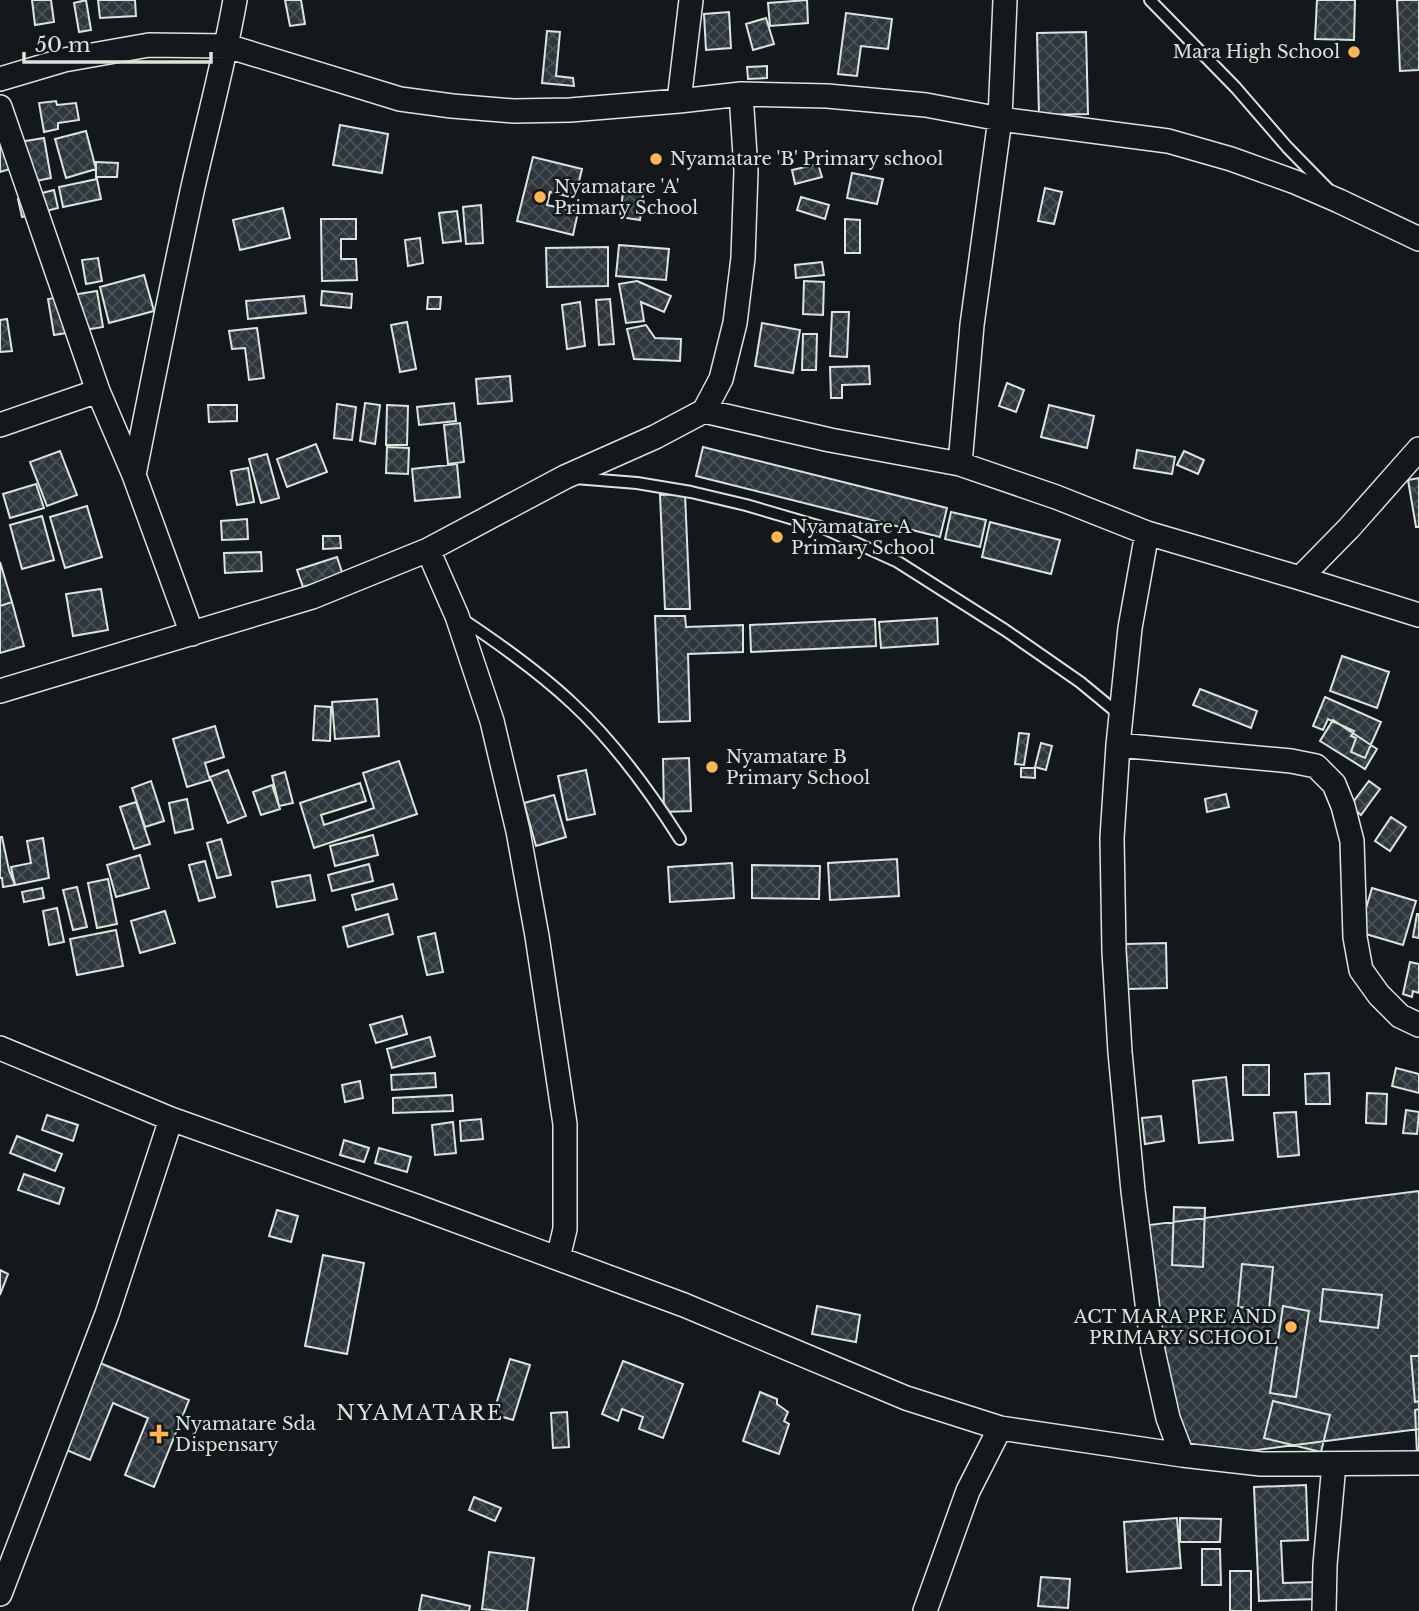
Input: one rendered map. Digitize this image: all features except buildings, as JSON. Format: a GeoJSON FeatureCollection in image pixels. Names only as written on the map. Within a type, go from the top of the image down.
{"type":"FeatureCollection","features":[{"type":"Feature","properties":{"kind":"street"},"geometry":{"type":"LineString","coordinates":[[134,475],[160,339],[228,46],[235,0]]}},
{"type":"Feature","properties":{"kind":"street"},"geometry":{"type":"LineString","coordinates":[[679,101],[691,0]]}},
{"type":"Feature","properties":{"kind":"street"},"geometry":{"type":"LineString","coordinates":[[960,464],[972,325],[1000,119],[1005,0]]}},
{"type":"Feature","properties":{"kind":"street"},"geometry":{"type":"LineString","coordinates":[[0,79],[64,60],[149,45],[228,46],[400,99],[452,106],[514,111],[570,110],[741,94],[827,96],[926,105],[1000,119],[1168,141],[1231,159],[1295,182],[1419,239]]}},
{"type":"Feature","properties":{"kind":"street"},"geometry":{"type":"LineString","coordinates":[[0,691],[312,597],[428,550],[565,477],[655,437],[704,411],[721,379],[735,323],[743,258],[746,171],[741,94]]}},
{"type":"Feature","properties":{"kind":"street"},"geometry":{"type":"LineString","coordinates":[[0,107],[98,391],[134,475],[192,634]]}},
{"type":"Feature","properties":{"kind":"street"},"geometry":{"type":"LineString","coordinates":[[0,425],[98,391]]}},
{"type":"Feature","properties":{"kind":"street"},"geometry":{"type":"LineString","coordinates":[[704,411],[830,440],[960,464],[1056,497],[1147,534],[1419,615]]}},
{"type":"Feature","properties":{"kind":"street"},"geometry":{"type":"LineString","coordinates":[[1300,578],[1349,528],[1419,449]]}},
{"type":"Feature","properties":{"kind":"street"},"geometry":{"type":"LineString","coordinates":[[1147,534],[1130,628],[1118,745],[1112,838],[1114,951],[1130,1163],[1153,1351],[1168,1418],[1182,1455]]}},
{"type":"Feature","properties":{"kind":"street"},"geometry":{"type":"LineString","coordinates":[[428,550],[457,616],[492,721],[518,831],[541,960],[565,1124],[565,1229],[558,1258]]}},
{"type":"Feature","properties":{"kind":"street"},"geometry":{"type":"LineString","coordinates":[[1118,745],[1291,761],[1316,766],[1334,785],[1343,806],[1352,841],[1355,937],[1362,970],[1379,996],[1400,1016],[1419,1025]]}},
{"type":"Feature","properties":{"kind":"street"},"geometry":{"type":"LineString","coordinates":[[0,1048],[171,1119],[684,1305],[906,1398],[1000,1429],[1261,1464],[1419,1463]]}},
{"type":"Feature","properties":{"kind":"street"},"geometry":{"type":"LineString","coordinates":[[0,1594],[107,1314],[171,1119]]}},
{"type":"Feature","properties":{"kind":"street"},"geometry":{"type":"LineString","coordinates":[[925,1611],[968,1491],[1000,1429]]}},
{"type":"Feature","properties":{"kind":"street"},"geometry":{"type":"LineString","coordinates":[[1324,1611],[1325,1565],[1334,1464]]}},
{"type":"Feature","properties":{"kind":"lane"},"geometry":{"type":"LineString","coordinates":[[1150,0],[1236,88],[1339,201]]}},
{"type":"Feature","properties":{"kind":"lane"},"geometry":{"type":"LineString","coordinates":[[565,477],[637,483],[691,492],[821,527],[898,562],[938,587],[1069,674],[1121,715]]}},
{"type":"Feature","properties":{"kind":"lane"},"geometry":{"type":"LineString","coordinates":[[457,616],[517,656],[573,704],[612,744],[659,806],[680,839]]}},
{"type":"Feature","properties":{"kind":"place","name":"Mara High School"},"geometry":{"type":"Point","coordinates":[1354,52]}},
{"type":"Feature","properties":{"kind":"place","name":"Nyamatare 'B' Primary school"},"geometry":{"type":"Point","coordinates":[656,159]}},
{"type":"Feature","properties":{"kind":"place","name":"Nyamatare 'A' Primary School"},"geometry":{"type":"Point","coordinates":[540,197]}},
{"type":"Feature","properties":{"kind":"place","name":"Nyamatare A Primary School"},"geometry":{"type":"Point","coordinates":[777,537]}},
{"type":"Feature","properties":{"kind":"place","name":"Nyamatare B Primary School"},"geometry":{"type":"Point","coordinates":[712,767]}},
{"type":"Feature","properties":{"kind":"place","name":"ACT MARA PRE AND PRIMARY SCHOOL"},"geometry":{"type":"Point","coordinates":[1291,1327]}},
{"type":"Feature","properties":{"kind":"place","name":"Nyamatare Sda Dispensary"},"geometry":{"type":"Point","coordinates":[159,1434]}},
{"type":"Feature","properties":{"kind":"district","name":"NYAMATARE"},"geometry":{"type":"Point","coordinates":[420,1413]}}]}
